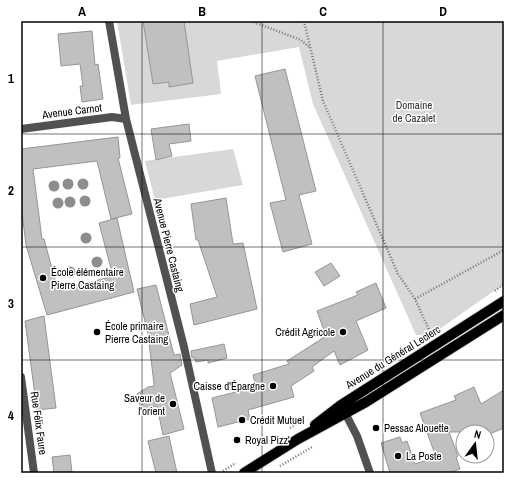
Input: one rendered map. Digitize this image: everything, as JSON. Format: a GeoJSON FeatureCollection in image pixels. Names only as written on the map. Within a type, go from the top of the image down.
{"type":"FeatureCollection","features":[{"type":"Feature","properties":{"kind":"main road","name":"Avenue du Général Leclerc"},"geometry":{"type":"LineString","coordinates":[[244,473],[298,439],[504,301]]}},
{"type":"Feature","properties":{"kind":"main road","name":"Avenue du Général Leclerc"},"geometry":{"type":"LineString","coordinates":[[343,409],[434,359],[504,314]]}},
{"type":"Feature","properties":{"kind":"street","name":"Avenue Pierre Castaing"},"geometry":{"type":"LineString","coordinates":[[109,21],[126,119],[184,347],[212,473]]}},
{"type":"Feature","properties":{"kind":"street","name":"Avenue Carnot"},"geometry":{"type":"LineString","coordinates":[[21,129],[112,117],[126,119]]}},
{"type":"Feature","properties":{"kind":"street","name":"Rue Félix Faure"},"geometry":{"type":"LineString","coordinates":[[21,377],[34,473]]}},
{"type":"Feature","properties":{"kind":"street"},"geometry":{"type":"LineString","coordinates":[[343,409],[357,436],[370,473]]}},
{"type":"Feature","properties":{"kind":"path"},"geometry":{"type":"LineString","coordinates":[[251,21],[301,40],[310,47]]}},
{"type":"Feature","properties":{"kind":"path"},"geometry":{"type":"LineString","coordinates":[[304,21],[322,101],[398,274],[415,299],[431,335]]}},
{"type":"Feature","properties":{"kind":"path"},"geometry":{"type":"LineString","coordinates":[[415,299],[504,250]]}},
{"type":"Feature","properties":{"kind":"green space","name":"Domaine de Cazalet"},"geometry":{"type":"Polygon","coordinates":[[[117,21],[504,21],[504,284],[431,335],[416,335],[313,104],[299,47],[217,61],[221,94],[131,105],[117,21]]]}},
{"type":"Feature","properties":{"kind":"green space"},"geometry":{"type":"Polygon","coordinates":[[[233,149],[243,185],[155,200],[145,161],[233,149]]]}},
{"type":"Feature","properties":{"kind":"building"},"geometry":{"type":"Polygon","coordinates":[[[143,21],[184,21],[193,83],[169,87],[169,82],[153,84],[143,21]]]}},
{"type":"Feature","properties":{"kind":"building"},"geometry":{"type":"Polygon","coordinates":[[[92,31],[95,65],[98,64],[103,99],[82,102],[80,86],[83,86],[80,64],[61,66],[58,34],[92,31]]]}},
{"type":"Feature","properties":{"kind":"building"},"geometry":{"type":"Polygon","coordinates":[[[285,69],[316,191],[299,195],[312,244],[283,252],[270,203],[286,200],[255,76],[285,69]]]}},
{"type":"Feature","properties":{"kind":"building"},"geometry":{"type":"Polygon","coordinates":[[[189,124],[191,141],[169,144],[172,156],[156,160],[151,129],[189,124]]]}},
{"type":"Feature","properties":{"kind":"building"},"geometry":{"type":"Polygon","coordinates":[[[118,137],[120,158],[118,158],[132,214],[111,219],[97,161],[33,169],[42,239],[44,239],[58,291],[113,276],[99,223],[117,218],[134,292],[47,315],[26,245],[21,204],[21,149],[118,137]]]}},
{"type":"Feature","properties":{"kind":"building"},"geometry":{"type":"Polygon","coordinates":[[[226,198],[233,244],[243,243],[257,309],[194,325],[190,304],[217,297],[198,240],[196,240],[191,204],[226,198]]]}},
{"type":"Feature","properties":{"kind":"building"},"geometry":{"type":"Polygon","coordinates":[[[331,263],[340,276],[324,286],[315,272],[331,263]]]}},
{"type":"Feature","properties":{"kind":"building"},"geometry":{"type":"Polygon","coordinates":[[[376,283],[386,308],[356,321],[368,350],[340,365],[334,351],[312,367],[314,371],[291,386],[294,397],[248,410],[250,419],[218,427],[212,398],[256,387],[253,375],[289,364],[287,361],[326,336],[317,311],[358,295],[356,292],[376,283]]]}},
{"type":"Feature","properties":{"kind":"building"},"geometry":{"type":"Polygon","coordinates":[[[156,285],[174,355],[180,354],[182,365],[170,373],[184,429],[163,435],[157,406],[141,410],[137,394],[148,387],[154,386],[154,384],[148,334],[137,289],[156,285]]]}},
{"type":"Feature","properties":{"kind":"building"},"geometry":{"type":"Polygon","coordinates":[[[44,316],[56,408],[37,410],[25,321],[44,316]]]}},
{"type":"Feature","properties":{"kind":"building"},"geometry":{"type":"Polygon","coordinates":[[[224,344],[227,358],[208,363],[208,360],[196,362],[194,357],[192,358],[191,351],[224,344]]]}},
{"type":"Feature","properties":{"kind":"building"},"geometry":{"type":"Polygon","coordinates":[[[474,387],[481,404],[504,390],[504,428],[495,432],[495,424],[455,424],[455,432],[449,432],[455,448],[455,464],[458,464],[460,469],[449,473],[390,473],[381,443],[400,437],[402,443],[407,441],[415,464],[436,457],[420,413],[456,400],[454,396],[474,387]]]}},
{"type":"Feature","properties":{"kind":"building"},"geometry":{"type":"Polygon","coordinates":[[[169,436],[177,473],[156,473],[148,441],[169,436]]]}},
{"type":"Feature","properties":{"kind":"building"},"geometry":{"type":"Polygon","coordinates":[[[70,455],[72,473],[54,473],[52,457],[70,455]]]}},
{"type":"Feature","properties":{"kind":"place","name":"École élémentaire Pierre Castaing"},"geometry":{"type":"Point","coordinates":[43,278]}},
{"type":"Feature","properties":{"kind":"place","name":"École primaire Pierre Castaing"},"geometry":{"type":"Point","coordinates":[97,332]}},
{"type":"Feature","properties":{"kind":"place","name":"Crédit Agricole"},"geometry":{"type":"Point","coordinates":[343,332]}},
{"type":"Feature","properties":{"kind":"place","name":"Caisse d'Épargne"},"geometry":{"type":"Point","coordinates":[273,386]}},
{"type":"Feature","properties":{"kind":"place","name":"Saveur de l'orient"},"geometry":{"type":"Point","coordinates":[173,404]}},
{"type":"Feature","properties":{"kind":"place","name":"Crédit Mutuel"},"geometry":{"type":"Point","coordinates":[242,420]}},
{"type":"Feature","properties":{"kind":"place","name":"Pessac Alouette"},"geometry":{"type":"Point","coordinates":[376,428]}},
{"type":"Feature","properties":{"kind":"place","name":"Royal Pizz'"},"geometry":{"type":"Point","coordinates":[237,440]}},
{"type":"Feature","properties":{"kind":"place","name":"La Poste"},"geometry":{"type":"Point","coordinates":[398,456]}}]}
